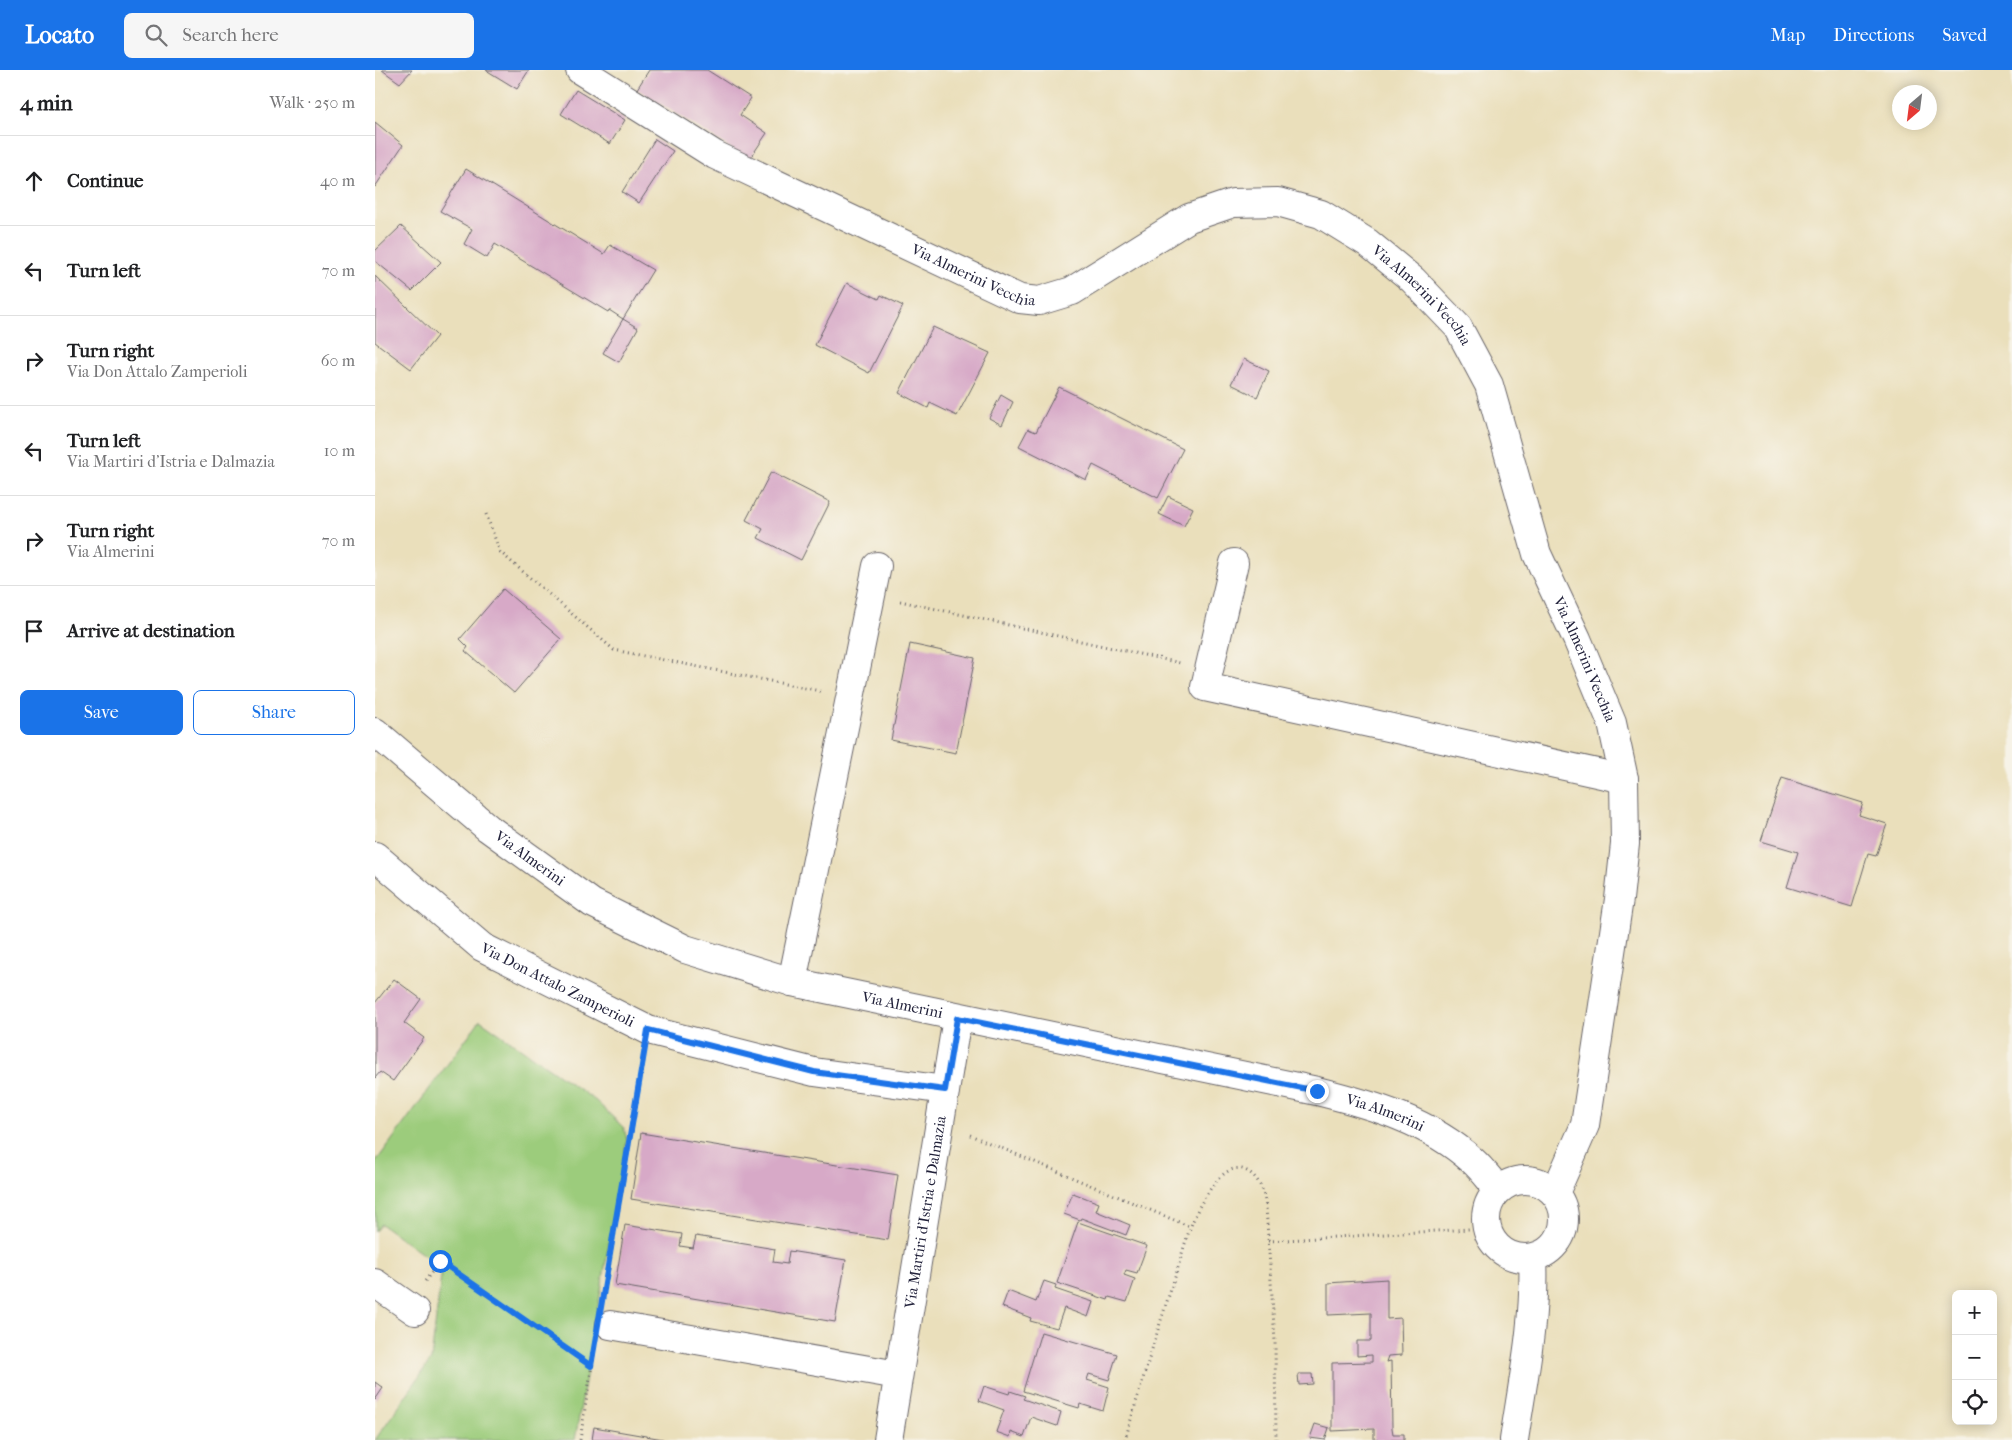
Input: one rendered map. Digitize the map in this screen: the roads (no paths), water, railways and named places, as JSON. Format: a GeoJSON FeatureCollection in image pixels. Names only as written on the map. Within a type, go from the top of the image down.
{"type":"FeatureCollection","features":[{"type":"Feature","properties":{"kind":"street","name":"Via Almerini Vecchia"},"geometry":{"type":"LineString","coordinates":[[580,70],[715,155],[1020,298],[1039,301],[1072,291],[1189,218],[1233,203],[1278,202],[1321,214],[1368,243],[1413,280],[1458,327],[1489,385],[1537,554],[1577,640],[1612,723],[1624,778],[1625,844],[1619,899],[1585,1125],[1555,1192]]}},
{"type":"Feature","properties":{"kind":"street"},"geometry":{"type":"LineString","coordinates":[[1234,563],[1205,687],[1624,778]]}},
{"type":"Feature","properties":{"kind":"street"},"geometry":{"type":"LineString","coordinates":[[793,982],[877,566]]}},
{"type":"Feature","properties":{"kind":"street","name":"Via Almerini"},"geometry":{"type":"LineString","coordinates":[[375,732],[488,828],[592,904],[685,949],[793,982],[957,1018],[1317,1091],[1363,1103],[1403,1117],[1440,1136],[1473,1161],[1498,1189]]}},
{"type":"Feature","properties":{"kind":"street","name":"Via Don Attalo Zamperioli"},"geometry":{"type":"LineString","coordinates":[[375,856],[482,947],[648,1030],[814,1072],[945,1090]]}},
{"type":"Feature","properties":{"kind":"street","name":"Via Martiri d'Istria e Dalmazia"},"geometry":{"type":"LineString","coordinates":[[888,1440],[957,1018]]}},
{"type":"Feature","properties":{"kind":"street"},"geometry":{"type":"LineString","coordinates":[[1533,1180],[1555,1192],[1565,1214],[1561,1237],[1554,1246],[1545,1254],[1521,1259],[1498,1249],[1486,1228],[1487,1207],[1498,1189],[1509,1183],[1533,1180]]}},
{"type":"Feature","properties":{"kind":"street"},"geometry":{"type":"LineString","coordinates":[[1514,1440],[1531,1323],[1534,1286],[1533,1258]]}},
{"type":"Feature","properties":{"kind":"street"},"geometry":{"type":"LineString","coordinates":[[375,1283],[411,1308]]}},
{"type":"Feature","properties":{"kind":"street"},"geometry":{"type":"LineString","coordinates":[[610,1326],[898,1376]]}}]}
